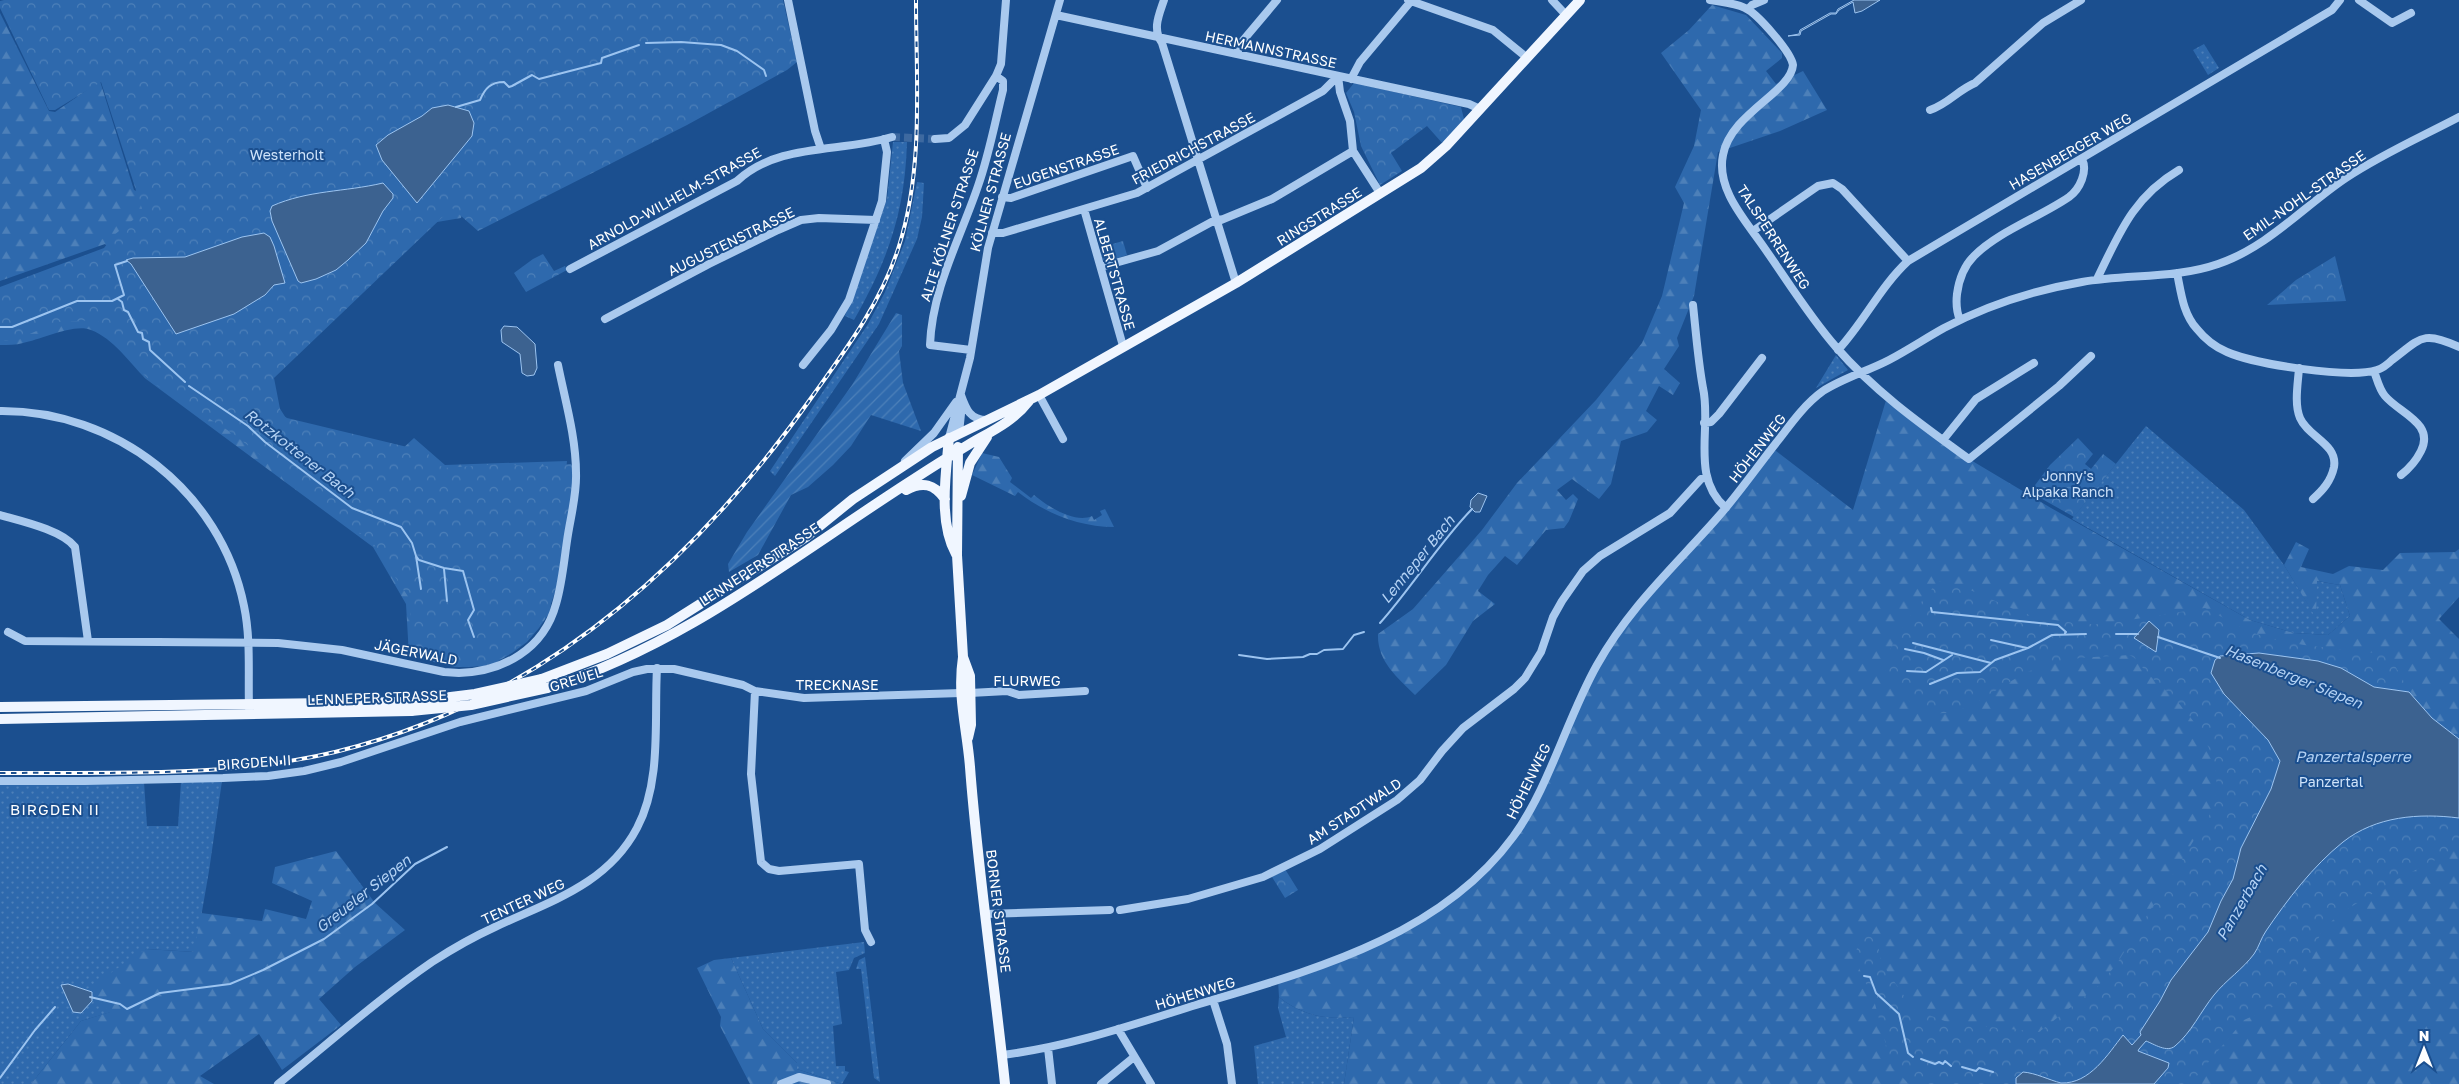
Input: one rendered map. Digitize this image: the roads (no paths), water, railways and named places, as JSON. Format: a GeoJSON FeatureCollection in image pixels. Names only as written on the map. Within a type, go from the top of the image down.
{"type":"FeatureCollection","features":[{"type":"Feature","properties":{"kind":"main road","name":"RINGSTRASSE"},"geometry":{"type":"LineString","coordinates":[[949,438],[1034,397],[1236,283],[1433,158],[1580,0]]}},
{"type":"Feature","properties":{"kind":"main road","name":"RINGSTRASSE"},"geometry":{"type":"LineString","coordinates":[[957,452],[992,432],[1021,411],[1034,397]]}},
{"type":"Feature","properties":{"kind":"main road"},"geometry":{"type":"LineString","coordinates":[[956,513],[961,505],[962,487],[970,464],[979,448],[992,432]]}},
{"type":"Feature","properties":{"kind":"main road","name":"KÖLNER STRASSE"},"geometry":{"type":"LineString","coordinates":[[957,452],[960,433]]}},
{"type":"Feature","properties":{"kind":"main road","name":"BORNER STRASSE"},"geometry":{"type":"LineString","coordinates":[[949,438],[944,472],[945,499],[949,542],[957,555]]}},
{"type":"Feature","properties":{"kind":"main road","name":"LENNEPER STRASSE"},"geometry":{"type":"LineString","coordinates":[[544,683],[640,640],[696,609],[806,537],[853,499],[949,438]]}},
{"type":"Feature","properties":{"kind":"main road","name":"BORNER STRASSE"},"geometry":{"type":"LineString","coordinates":[[957,452],[957,555],[964,657],[960,676],[966,693],[963,725],[968,741],[1005,1084]]}},
{"type":"Feature","properties":{"kind":"main road","name":"LENNEPER STRASSE"},"geometry":{"type":"LineString","coordinates":[[0,719],[249,715],[471,705],[623,660],[705,616],[957,452]]}},
{"type":"Feature","properties":{"kind":"main road"},"geometry":{"type":"LineString","coordinates":[[877,503],[888,502],[906,490],[921,484],[935,488],[945,499]]}},
{"type":"Feature","properties":{"kind":"main road","name":"LENNEPER STRASSE"},"geometry":{"type":"LineString","coordinates":[[0,706],[249,703],[411,707]]}},
{"type":"Feature","properties":{"kind":"street"},"geometry":{"type":"LineString","coordinates":[[788,0],[815,131],[821,149]]}},
{"type":"Feature","properties":{"kind":"street","name":"ALTE KÖLNER STRASSE"},"geometry":{"type":"LineString","coordinates":[[935,139],[953,136],[965,125],[996,76],[1002,56],[1006,0]]}},
{"type":"Feature","properties":{"kind":"street","name":"KÖLNER STRASSE"},"geometry":{"type":"LineString","coordinates":[[949,438],[951,423],[961,395],[971,350],[992,233],[1060,0]]}},
{"type":"Feature","properties":{"kind":"street"},"geometry":{"type":"LineString","coordinates":[[1164,0],[1156,24],[1157,36],[1162,43],[1236,283]]}},
{"type":"Feature","properties":{"kind":"street"},"geometry":{"type":"LineString","coordinates":[[1237,54],[1240,44],[1277,0]]}},
{"type":"Feature","properties":{"kind":"street"},"geometry":{"type":"LineString","coordinates":[[1351,79],[1360,62],[1410,0],[1492,30],[1526,57]]}},
{"type":"Feature","properties":{"kind":"street"},"geometry":{"type":"LineString","coordinates":[[1552,0],[1566,16]]}},
{"type":"Feature","properties":{"kind":"street"},"geometry":{"type":"LineString","coordinates":[[1710,0],[1748,9],[1752,5],[1764,0]]}},
{"type":"Feature","properties":{"kind":"street"},"geometry":{"type":"LineString","coordinates":[[1930,110],[1944,104],[1965,87],[1975,82],[2043,23],[2081,0]]}},
{"type":"Feature","properties":{"kind":"street","name":"HASENBERGER WEG"},"geometry":{"type":"LineString","coordinates":[[1838,350],[1855,330],[1880,291],[1908,260],[2082,160],[2125,134],[2136,125],[2332,10],[2340,0]]}},
{"type":"Feature","properties":{"kind":"street"},"geometry":{"type":"LineString","coordinates":[[2359,0],[2392,23],[2411,13]]}},
{"type":"Feature","properties":{"kind":"street","name":"TALSPERRENWEG"},"geometry":{"type":"LineString","coordinates":[[1748,9],[1786,50],[1793,65],[1788,78],[1735,128],[1723,152],[1722,166],[1728,191],[1753,231],[1838,350],[1901,408],[1969,459],[2059,386],[2091,356]]}},
{"type":"Feature","properties":{"kind":"street","name":"HERMANNSTRASSE"},"geometry":{"type":"LineString","coordinates":[[1056,15],[1469,104],[1480,109]]}},
{"type":"Feature","properties":{"kind":"street","name":"ALTE KÖLNER STRASSE"},"geometry":{"type":"LineString","coordinates":[[971,350],[930,345],[931,326],[938,290],[979,184],[1003,90],[1003,81],[996,76]]}},
{"type":"Feature","properties":{"kind":"street"},"geometry":{"type":"LineString","coordinates":[[1338,76],[1340,92],[1350,121],[1353,151],[1380,193]]}},
{"type":"Feature","properties":{"kind":"street","name":"FRIEDRICHSTRASSE"},"geometry":{"type":"LineString","coordinates":[[992,233],[1003,233],[1127,196],[1147,188],[1323,91],[1338,76]]}},
{"type":"Feature","properties":{"kind":"street","name":"EMIL-NOHL-STRASSE"},"geometry":{"type":"LineString","coordinates":[[1861,373],[1960,320],[2023,296],[2097,279],[2177,273],[2212,266],[2244,252],[2285,225],[2361,168],[2413,139],[2459,117]]}},
{"type":"Feature","properties":{"kind":"street","name":"ARNOLD-WILHELM-STRASSE"},"geometry":{"type":"LineString","coordinates":[[570,269],[737,182],[748,171],[766,161],[821,149],[888,138],[884,189],[876,220]]}},
{"type":"Feature","properties":{"kind":"street"},"geometry":{"type":"LineString","coordinates":[[1101,267],[1158,251],[1216,219],[1222,220],[1255,207],[1353,151]]}},
{"type":"Feature","properties":{"kind":"street","name":"EUGENSTRASSE"},"geometry":{"type":"LineString","coordinates":[[1002,197],[1011,198],[1021,195],[1133,156],[1147,188]]}},
{"type":"Feature","properties":{"kind":"street"},"geometry":{"type":"LineString","coordinates":[[1960,320],[1956,302],[1962,275],[1967,264],[1986,247],[2070,196],[2083,177],[2084,164],[2082,160]]}},
{"type":"Feature","properties":{"kind":"street"},"geometry":{"type":"LineString","coordinates":[[2097,279],[2124,225],[2140,201],[2160,182],[2179,170]]}},
{"type":"Feature","properties":{"kind":"street"},"geometry":{"type":"LineString","coordinates":[[1753,231],[1818,186],[1833,184],[1842,189],[1908,260]]}},
{"type":"Feature","properties":{"kind":"street","name":"ALBERTSTRASSE"},"geometry":{"type":"LineString","coordinates":[[1084,209],[1123,346]]}},
{"type":"Feature","properties":{"kind":"street","name":"AUGUSTENSTRASSE"},"geometry":{"type":"LineString","coordinates":[[605,319],[752,242],[802,220],[819,218],[876,220]]}},
{"type":"Feature","properties":{"kind":"street"},"geometry":{"type":"LineString","coordinates":[[804,364],[816,351],[845,309],[876,220]]}},
{"type":"Feature","properties":{"kind":"street"},"geometry":{"type":"LineString","coordinates":[[2177,273],[2186,312],[2196,328],[2209,341],[2226,352],[2241,357],[2299,368],[2354,372],[2374,371],[2384,367],[2423,338],[2438,338],[2459,347]]}},
{"type":"Feature","properties":{"kind":"street"},"geometry":{"type":"LineString","coordinates":[[1693,305],[1704,388],[1706,477],[1715,495],[1726,508]]}},
{"type":"Feature","properties":{"kind":"street"},"geometry":{"type":"LineString","coordinates":[[1704,423],[1711,422],[1719,414],[1762,358]]}},
{"type":"Feature","properties":{"kind":"street"},"geometry":{"type":"LineString","coordinates":[[1944,440],[1976,399],[2034,363]]}},
{"type":"Feature","properties":{"kind":"street","name":"JÄGERWALD"},"geometry":{"type":"LineString","coordinates":[[8,632],[24,641],[249,643],[342,650],[444,672],[459,673],[488,670],[514,660],[527,651],[544,632],[557,603],[575,490],[576,466],[558,364]]}},
{"type":"Feature","properties":{"kind":"street"},"geometry":{"type":"LineString","coordinates":[[2299,368],[2300,418],[2328,448],[2335,459],[2333,472],[2326,486],[2313,499]]}},
{"type":"Feature","properties":{"kind":"street"},"geometry":{"type":"LineString","coordinates":[[2374,371],[2383,394],[2418,423],[2424,432],[2424,444],[2420,453],[2410,467],[2401,475]]}},
{"type":"Feature","properties":{"kind":"street","name":"HÖHENWEG"},"geometry":{"type":"LineString","coordinates":[[1002,1055],[1048,1048],[1118,1029],[1324,965],[1368,947],[1422,917],[1479,874],[1510,841],[1526,818],[1594,670],[1628,616],[1659,579],[1726,508],[1792,422],[1813,399],[1827,388],[1861,373]]}},
{"type":"Feature","properties":{"kind":"street"},"geometry":{"type":"LineString","coordinates":[[897,470],[934,433],[961,395],[970,414],[978,419],[989,420]]}},
{"type":"Feature","properties":{"kind":"street","name":"KÖLNER STRASSE"},"geometry":{"type":"LineString","coordinates":[[960,433],[961,395]]}},
{"type":"Feature","properties":{"kind":"street"},"geometry":{"type":"LineString","coordinates":[[1034,397],[1063,439]]}},
{"type":"Feature","properties":{"kind":"street"},"geometry":{"type":"LineString","coordinates":[[0,411],[46,415],[90,426],[132,447],[168,474],[198,507],[227,556],[244,606],[249,643],[249,715]]}},
{"type":"Feature","properties":{"kind":"street","name":"AM STADTWALD"},"geometry":{"type":"LineString","coordinates":[[1120,910],[1188,900],[1262,876],[1320,849],[1397,800],[1420,780],[1463,728],[1514,689],[1525,678],[1541,652],[1562,601],[1589,564],[1670,513],[1684,500],[1701,478],[1706,477]]}},
{"type":"Feature","properties":{"kind":"street"},"geometry":{"type":"LineString","coordinates":[[0,515],[54,533],[67,539],[75,547],[88,642]]}},
{"type":"Feature","properties":{"kind":"street","name":"TRECKNASE"},"geometry":{"type":"LineString","coordinates":[[657,668],[674,668],[743,685],[755,691],[804,698],[966,693]]}},
{"type":"Feature","properties":{"kind":"street","name":"GREUEL"},"geometry":{"type":"LineString","coordinates":[[501,711],[586,691],[632,672],[657,668]]}},
{"type":"Feature","properties":{"kind":"street","name":"TENTER WEG"},"geometry":{"type":"LineString","coordinates":[[278,1084],[434,961],[496,927],[575,891],[607,868],[623,850],[636,829],[649,795],[653,767],[657,668]]}},
{"type":"Feature","properties":{"kind":"street"},"geometry":{"type":"LineString","coordinates":[[755,691],[751,774],[761,862],[769,869],[779,871],[859,864],[865,930],[872,942]]}},
{"type":"Feature","properties":{"kind":"street","name":"FLURWEG"},"geometry":{"type":"LineString","coordinates":[[966,693],[1007,691],[1019,695],[1085,691]]}},
{"type":"Feature","properties":{"kind":"street","name":"BIRGDEN II"},"geometry":{"type":"LineString","coordinates":[[0,781],[85,781],[268,776],[342,762],[435,730],[501,711]]}},
{"type":"Feature","properties":{"kind":"street"},"geometry":{"type":"LineString","coordinates":[[986,914],[1110,910]]}},
{"type":"Feature","properties":{"kind":"street"},"geometry":{"type":"LineString","coordinates":[[1214,1000],[1226,1044],[1232,1084]]}},
{"type":"Feature","properties":{"kind":"street"},"geometry":{"type":"LineString","coordinates":[[1118,1029],[1151,1084]]}},
{"type":"Feature","properties":{"kind":"street"},"geometry":{"type":"LineString","coordinates":[[1048,1048],[1052,1084]]}},
{"type":"Feature","properties":{"kind":"street"},"geometry":{"type":"LineString","coordinates":[[1101,1084],[1134,1057]]}},
{"type":"Feature","properties":{"kind":"street"},"geometry":{"type":"LineString","coordinates":[[785,1082],[804,1077],[827,1084]]}},
{"type":"Feature","properties":{"kind":"water"},"geometry":{"type":"Polygon","coordinates":[[[1854,0],[1880,0],[1855,13],[1853,2],[1839,10],[1836,14],[1831,14],[1801,31],[1800,35],[1788,36],[1799,34],[1800,30],[1830,13],[1836,13],[1838,9],[1854,0]]]}},
{"type":"Feature","properties":{"kind":"water"},"geometry":{"type":"Polygon","coordinates":[[[448,105],[469,111],[474,123],[472,136],[417,203],[382,160],[376,145],[388,135],[422,116],[432,108],[448,105]]]}},
{"type":"Feature","properties":{"kind":"water"},"geometry":{"type":"Polygon","coordinates":[[[383,183],[393,194],[393,198],[383,211],[366,243],[336,270],[316,279],[301,283],[298,281],[272,221],[270,211],[272,206],[313,194],[383,183]]]}},
{"type":"Feature","properties":{"kind":"water"},"geometry":{"type":"Polygon","coordinates":[[[264,233],[270,237],[274,246],[285,283],[274,285],[265,295],[234,314],[176,334],[131,264],[126,260],[133,258],[185,257],[242,237],[264,233]]]}},
{"type":"Feature","properties":{"kind":"water"},"geometry":{"type":"Polygon","coordinates":[[[504,326],[517,327],[535,344],[537,368],[534,375],[527,376],[522,373],[520,354],[502,342],[501,330],[504,326]]]}},
{"type":"Feature","properties":{"kind":"water"},"geometry":{"type":"Polygon","coordinates":[[[1478,493],[1487,496],[1480,512],[1475,512],[1470,507],[1471,500],[1478,493]]]}},
{"type":"Feature","properties":{"kind":"water"},"geometry":{"type":"Polygon","coordinates":[[[2149,621],[2159,630],[2156,652],[2134,638],[2149,621]]]}},
{"type":"Feature","properties":{"kind":"water","name":"Panzertalsperre"},"geometry":{"type":"Polygon","coordinates":[[[2259,653],[2318,661],[2341,668],[2374,687],[2409,692],[2432,718],[2459,739],[2459,818],[2429,816],[2398,818],[2356,833],[2332,851],[2292,896],[2266,931],[2254,954],[2214,995],[2181,1041],[2168,1049],[2146,1041],[2139,1049],[2138,1051],[2169,1063],[2168,1068],[2154,1084],[2016,1084],[2016,1078],[2023,1072],[2061,1083],[2081,1079],[2104,1059],[2123,1035],[2132,1045],[2141,1035],[2140,1032],[2171,980],[2208,932],[2233,879],[2241,848],[2271,789],[2280,761],[2268,740],[2224,694],[2211,673],[2215,660],[2220,656],[2259,653]]]}},
{"type":"Feature","properties":{"kind":"water"},"geometry":{"type":"Polygon","coordinates":[[[68,984],[92,992],[92,1001],[81,1013],[73,1012],[61,985],[68,984]]]}},
{"type":"Feature","properties":{"kind":"waterway"},"geometry":{"type":"LineString","coordinates":[[646,43],[681,42],[721,45],[737,51],[764,70],[766,76]]}},
{"type":"Feature","properties":{"kind":"waterway"},"geometry":{"type":"LineString","coordinates":[[456,107],[480,100],[486,89],[495,83],[504,82],[509,87],[532,75],[539,79],[601,63],[602,58],[639,45]]}},
{"type":"Feature","properties":{"kind":"waterway"},"geometry":{"type":"LineString","coordinates":[[0,327],[12,327],[77,301],[112,301],[124,295],[115,265],[127,261]]}},
{"type":"Feature","properties":{"kind":"waterway","name":"Rotzkottener Bach"},"geometry":{"type":"LineString","coordinates":[[118,299],[122,302],[124,310],[128,312],[138,332],[142,333],[143,339],[149,342],[150,350],[185,382]]}},
{"type":"Feature","properties":{"kind":"waterway","name":"Rotzkottener Bach"},"geometry":{"type":"LineString","coordinates":[[189,386],[248,426],[265,442],[352,508],[401,527],[412,543],[419,560],[444,568],[463,571],[474,610],[468,620],[474,637]]}},
{"type":"Feature","properties":{"kind":"waterway","name":"Lenneper Bach"},"geometry":{"type":"LineString","coordinates":[[1380,623],[1448,536],[1472,509]]}},
{"type":"Feature","properties":{"kind":"waterway","name":"Rotzkottener Bach"},"geometry":{"type":"LineString","coordinates":[[416,556],[421,589]]}},
{"type":"Feature","properties":{"kind":"waterway","name":"Rotzkottener Bach"},"geometry":{"type":"LineString","coordinates":[[444,569],[447,601]]}},
{"type":"Feature","properties":{"kind":"waterway"},"geometry":{"type":"LineString","coordinates":[[1931,608],[1932,612],[2058,625],[2065,633]]}},
{"type":"Feature","properties":{"kind":"waterway","name":"Lenneper Bach"},"geometry":{"type":"LineString","coordinates":[[1239,655],[1267,659],[1303,657],[1317,654],[1324,650],[1343,649],[1354,635],[1364,632]]}},
{"type":"Feature","properties":{"kind":"waterway","name":"Hasenberger Siepen"},"geometry":{"type":"LineString","coordinates":[[1930,684],[1957,673],[1980,672],[1995,660],[2028,648],[2052,635],[2086,634]]}},
{"type":"Feature","properties":{"kind":"waterway","name":"Hasenberger Siepen"},"geometry":{"type":"LineString","coordinates":[[2116,634],[2138,634]]}},
{"type":"Feature","properties":{"kind":"waterway","name":"Hasenberger Siepen"},"geometry":{"type":"LineString","coordinates":[[2158,637],[2220,658]]}},
{"type":"Feature","properties":{"kind":"waterway"},"geometry":{"type":"LineString","coordinates":[[1991,640],[2027,648]]}},
{"type":"Feature","properties":{"kind":"waterway"},"geometry":{"type":"LineString","coordinates":[[1913,643],[1991,663]]}},
{"type":"Feature","properties":{"kind":"waterway"},"geometry":{"type":"LineString","coordinates":[[1905,649],[1943,660]]}},
{"type":"Feature","properties":{"kind":"waterway"},"geometry":{"type":"LineString","coordinates":[[1907,671],[1926,672],[1952,655]]}},
{"type":"Feature","properties":{"kind":"waterway","name":"Greueler Siepen"},"geometry":{"type":"LineString","coordinates":[[90,997],[120,1004],[127,1009],[160,993],[230,984],[263,970],[324,939],[372,904],[415,864],[447,847]]}},
{"type":"Feature","properties":{"kind":"waterway"},"geometry":{"type":"LineString","coordinates":[[1864,976],[1870,977],[1876,993],[1899,1014],[1908,1053],[1913,1057]]}},
{"type":"Feature","properties":{"kind":"waterway","name":"Greueler Siepen"},"geometry":{"type":"LineString","coordinates":[[0,1078],[35,1030],[55,1007]]}},
{"type":"Feature","properties":{"kind":"waterway"},"geometry":{"type":"LineString","coordinates":[[1921,1059],[1935,1064],[1939,1062],[1943,1064],[1945,1061],[1951,1066]]}},
{"type":"Feature","properties":{"kind":"waterway"},"geometry":{"type":"LineString","coordinates":[[1962,1067],[1976,1071],[1979,1068],[1993,1072]]}},
{"type":"Feature","properties":{"kind":"tunnel"},"geometry":{"type":"LineString","coordinates":[[892,137],[935,139]]}},
{"type":"Feature","properties":{"kind":"railway"},"geometry":{"type":"LineString","coordinates":[[0,773],[126,773],[211,770],[294,760],[335,752],[410,729],[480,699],[546,661],[607,618],[664,568],[718,514],[768,456],[851,341],[883,286],[899,246],[912,186],[917,124],[916,0]]}},
{"type":"Feature","properties":{"kind":"district","name":"BIRGDEN II"},"geometry":{"type":"Point","coordinates":[55,809]}},
{"type":"Feature","properties":{"kind":"park label","name":"Westerholt"},"geometry":{"type":"Point","coordinates":[287,154]}},
{"type":"Feature","properties":{"kind":"park label","name":"Jonny's Alpaka Ranch"},"geometry":{"type":"Point","coordinates":[2068,484]}},
{"type":"Feature","properties":{"kind":"park label","name":"Panzertal"},"geometry":{"type":"Point","coordinates":[2331,781]}},
{"type":"Feature","properties":{"kind":"water label","name":"Panzerbach"},"geometry":{"type":"Point","coordinates":[2241,902]}}]}
